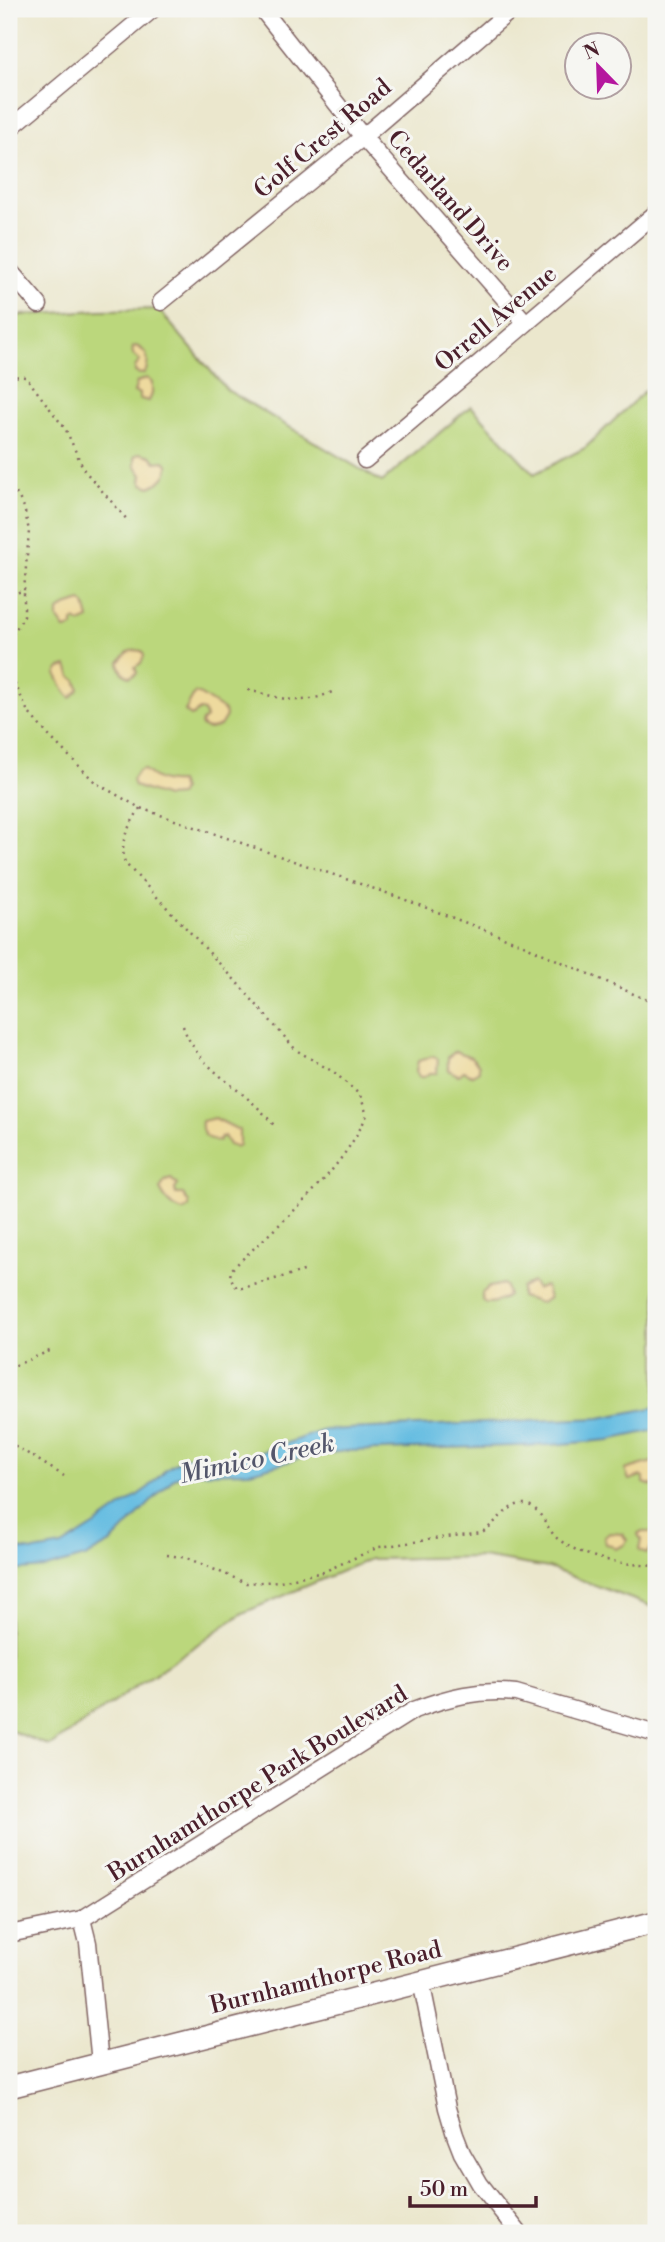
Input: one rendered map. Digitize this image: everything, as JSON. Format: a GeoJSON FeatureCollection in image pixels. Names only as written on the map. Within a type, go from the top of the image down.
{"type":"FeatureCollection","features":[{"type":"Feature","properties":{"kind":"main road","name":"Burnhamthorpe Road"},"geometry":{"type":"LineString","coordinates":[[9,2087],[656,1922]]}},
{"type":"Feature","properties":{"kind":"street"},"geometry":{"type":"LineString","coordinates":[[9,129],[153,9]]}},
{"type":"Feature","properties":{"kind":"street","name":"Cedarland Drive"},"geometry":{"type":"LineString","coordinates":[[262,9],[363,137],[526,323]]}},
{"type":"Feature","properties":{"kind":"street","name":"Golf Crest Road"},"geometry":{"type":"LineString","coordinates":[[161,302],[363,137],[512,9]]}},
{"type":"Feature","properties":{"kind":"street","name":"Orrell Avenue"},"geometry":{"type":"LineString","coordinates":[[365,460],[656,213]]}},
{"type":"Feature","properties":{"kind":"street"},"geometry":{"type":"LineString","coordinates":[[9,270],[39,305]]}},
{"type":"Feature","properties":{"kind":"street","name":"Burnhamthorpe Park Boulevard"},"geometry":{"type":"LineString","coordinates":[[9,1934],[82,1919],[414,1710],[449,1697],[495,1690],[516,1693],[656,1734]]}},
{"type":"Feature","properties":{"kind":"street"},"geometry":{"type":"LineString","coordinates":[[82,1919],[88,1943],[100,2063]]}},
{"type":"Feature","properties":{"kind":"street"},"geometry":{"type":"LineString","coordinates":[[421,1981],[447,2108],[462,2153],[480,2184],[519,2233]]}},
{"type":"Feature","properties":{"kind":"path"},"geometry":{"type":"LineString","coordinates":[[9,376],[26,377],[66,430],[84,470],[129,522]]}},
{"type":"Feature","properties":{"kind":"path"},"geometry":{"type":"LineString","coordinates":[[9,481],[24,507],[29,531],[24,617],[9,640]]}},
{"type":"Feature","properties":{"kind":"path"},"geometry":{"type":"LineString","coordinates":[[9,594],[24,592]]}},
{"type":"Feature","properties":{"kind":"path"},"geometry":{"type":"LineString","coordinates":[[9,670],[12,682],[28,712],[48,735],[96,783],[140,808],[398,897],[519,943],[656,1004]]}},
{"type":"Feature","properties":{"kind":"path"},"geometry":{"type":"LineString","coordinates":[[248,690],[300,701],[315,700],[332,692]]}},
{"type":"Feature","properties":{"kind":"path"},"geometry":{"type":"LineString","coordinates":[[140,808],[123,837],[125,863],[296,1050],[335,1073],[360,1095],[367,1115],[356,1138],[328,1176],[231,1270],[230,1278],[237,1289],[243,1289],[307,1270]]}},
{"type":"Feature","properties":{"kind":"path"},"geometry":{"type":"LineString","coordinates":[[184,1026],[189,1042],[203,1061],[264,1112],[275,1126]]}},
{"type":"Feature","properties":{"kind":"path"},"geometry":{"type":"LineString","coordinates":[[9,1368],[52,1350]]}},
{"type":"Feature","properties":{"kind":"path"},"geometry":{"type":"LineString","coordinates":[[9,1442],[64,1476]]}},
{"type":"Feature","properties":{"kind":"path"},"geometry":{"type":"LineString","coordinates":[[167,1555],[187,1558],[246,1583],[280,1581],[323,1572],[379,1547],[482,1532],[520,1504],[530,1505],[556,1538],[584,1554],[656,1566]]}},
{"type":"Feature","properties":{"kind":"green space"},"geometry":{"type":"Polygon","coordinates":[[[158,309],[227,390],[382,482],[471,406],[534,474],[585,448],[656,380],[656,1608],[549,1568],[482,1557],[370,1559],[243,1613],[50,1746],[9,1730],[9,316],[158,309]]]}},
{"type":"Feature","properties":{"kind":"sand"},"geometry":{"type":"Polygon","coordinates":[[[136,346],[147,357],[145,373],[135,372],[140,361],[133,353],[133,347],[136,346]]]}},
{"type":"Feature","properties":{"kind":"sand"},"geometry":{"type":"Polygon","coordinates":[[[147,378],[152,383],[149,401],[140,399],[140,394],[134,392],[137,382],[147,378]]]}},
{"type":"Feature","properties":{"kind":"sand"},"geometry":{"type":"Polygon","coordinates":[[[140,453],[151,456],[156,462],[164,461],[168,464],[165,476],[150,487],[143,484],[142,475],[135,465],[135,456],[140,453]]]}},
{"type":"Feature","properties":{"kind":"sand"},"geometry":{"type":"Polygon","coordinates":[[[81,601],[85,604],[89,619],[80,623],[75,620],[73,627],[65,629],[58,619],[58,612],[81,601]]]}},
{"type":"Feature","properties":{"kind":"sand"},"geometry":{"type":"Polygon","coordinates":[[[142,651],[144,656],[141,663],[135,667],[137,673],[131,677],[122,672],[119,662],[128,652],[142,651]]]}},
{"type":"Feature","properties":{"kind":"sand"},"geometry":{"type":"Polygon","coordinates":[[[67,666],[79,689],[71,698],[56,674],[60,668],[67,666]]]}},
{"type":"Feature","properties":{"kind":"sand"},"geometry":{"type":"Polygon","coordinates":[[[195,693],[225,711],[226,716],[220,726],[205,728],[201,725],[206,718],[204,711],[200,710],[191,716],[185,711],[195,693]]]}},
{"type":"Feature","properties":{"kind":"sand"},"geometry":{"type":"Polygon","coordinates":[[[143,769],[159,780],[179,782],[182,790],[179,796],[166,797],[134,786],[132,780],[138,771],[143,769]]]}},
{"type":"Feature","properties":{"kind":"sand"},"geometry":{"type":"Polygon","coordinates":[[[456,1051],[471,1057],[479,1065],[479,1071],[472,1075],[464,1071],[459,1075],[450,1071],[448,1057],[456,1051]]]}},
{"type":"Feature","properties":{"kind":"sand"},"geometry":{"type":"Polygon","coordinates":[[[434,1056],[438,1059],[437,1073],[419,1077],[416,1071],[418,1061],[434,1056]]]}},
{"type":"Feature","properties":{"kind":"sand"},"geometry":{"type":"Polygon","coordinates":[[[215,1118],[239,1130],[239,1145],[229,1145],[224,1136],[219,1141],[205,1135],[202,1121],[215,1118]]]}},
{"type":"Feature","properties":{"kind":"sand"},"geometry":{"type":"Polygon","coordinates":[[[171,1179],[178,1185],[176,1194],[183,1194],[189,1203],[189,1207],[183,1211],[169,1203],[160,1189],[165,1181],[171,1179]]]}},
{"type":"Feature","properties":{"kind":"sand"},"geometry":{"type":"Polygon","coordinates":[[[532,1282],[537,1289],[545,1286],[549,1298],[541,1303],[521,1297],[521,1288],[532,1282]]]}},
{"type":"Feature","properties":{"kind":"sand"},"geometry":{"type":"Polygon","coordinates":[[[503,1284],[508,1296],[494,1302],[485,1303],[482,1300],[482,1293],[490,1287],[503,1284]]]}},
{"type":"Feature","properties":{"kind":"sand"},"geometry":{"type":"Polygon","coordinates":[[[656,1463],[656,1484],[652,1486],[644,1483],[641,1476],[629,1480],[625,1470],[656,1463]]]}},
{"type":"Feature","properties":{"kind":"sand"},"geometry":{"type":"Polygon","coordinates":[[[640,1532],[656,1532],[656,1554],[652,1547],[646,1554],[639,1550],[640,1532]]]}},
{"type":"Feature","properties":{"kind":"sand"},"geometry":{"type":"Polygon","coordinates":[[[610,1533],[622,1534],[627,1540],[624,1545],[615,1549],[605,1544],[604,1536],[610,1533]]]}},
{"type":"Feature","properties":{"kind":"water","name":"Mimico Creek"},"geometry":{"type":"Polygon","coordinates":[[[656,1407],[656,1430],[609,1440],[550,1445],[347,1451],[313,1455],[250,1472],[185,1473],[174,1478],[111,1543],[85,1557],[46,1568],[9,1571],[9,1548],[34,1551],[62,1546],[149,1487],[167,1468],[186,1457],[221,1460],[250,1456],[324,1430],[600,1418],[656,1407]]]}}]}
